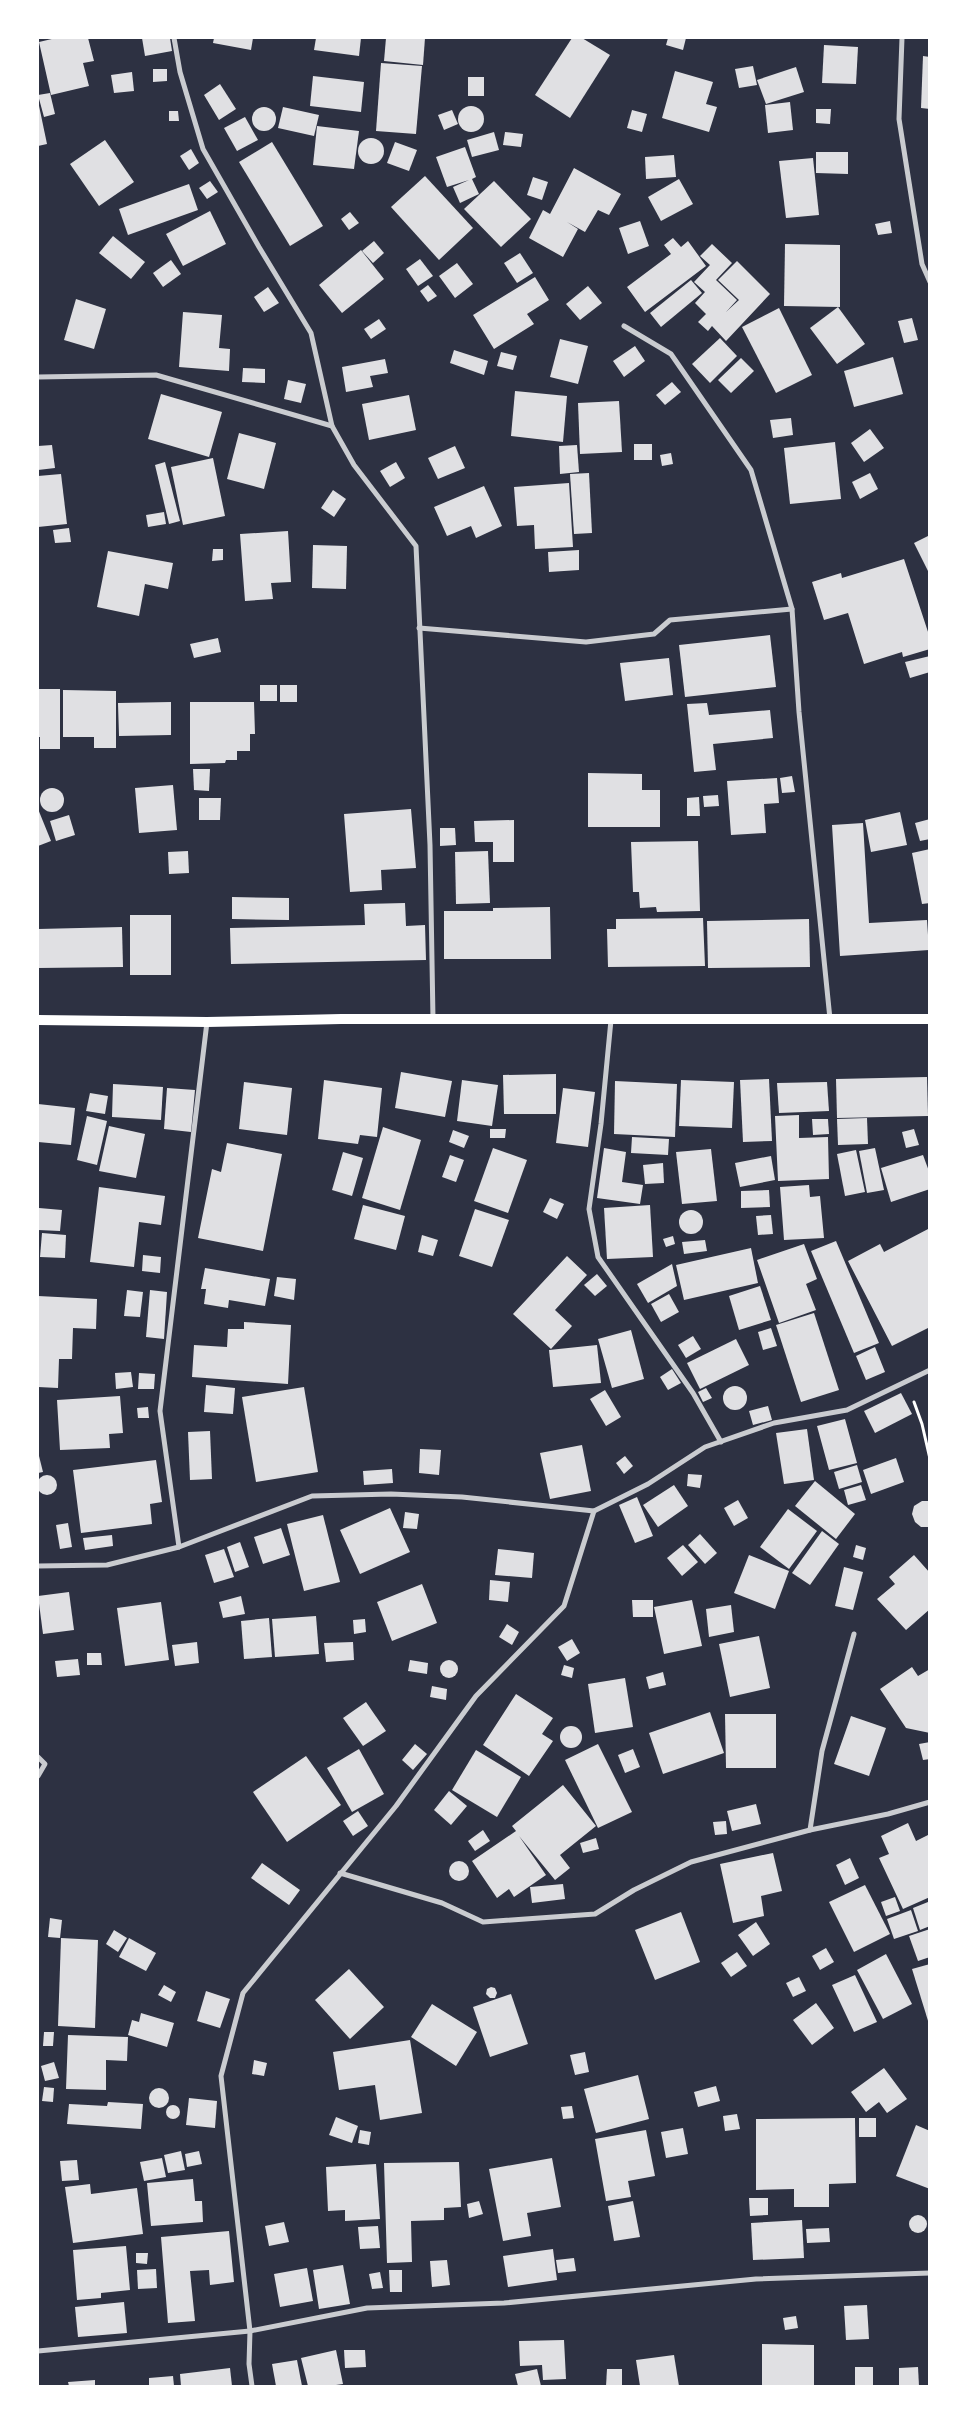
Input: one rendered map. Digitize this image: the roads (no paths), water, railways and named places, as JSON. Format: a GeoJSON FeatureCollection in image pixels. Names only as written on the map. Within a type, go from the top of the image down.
{"type":"FeatureCollection","features":[{"type":"Feature","properties":{"kind":"main road"},"geometry":{"type":"LineString","coordinates":[[38,1020],[207,1022],[341,1019],[433,1021],[930,1019]]}},
{"type":"Feature","properties":{"kind":"street"},"geometry":{"type":"LineString","coordinates":[[174,38],[180,72],[203,149],[258,247],[311,333],[332,426],[354,466],[416,546],[430,846],[433,1021]]}},
{"type":"Feature","properties":{"kind":"street"},"geometry":{"type":"LineString","coordinates":[[902,38],[899,119],[922,264],[930,282]]}},
{"type":"Feature","properties":{"kind":"street"},"geometry":{"type":"LineString","coordinates":[[624,326],[671,354],[751,470],[792,609],[799,712],[830,1020]]}},
{"type":"Feature","properties":{"kind":"street"},"geometry":{"type":"LineString","coordinates":[[38,377],[156,375],[332,426]]}},
{"type":"Feature","properties":{"kind":"street"},"geometry":{"type":"LineString","coordinates":[[419,628],[586,642],[654,634],[670,620],[792,609]]}},
{"type":"Feature","properties":{"kind":"street"},"geometry":{"type":"LineString","coordinates":[[611,1020],[601,1124],[589,1209],[598,1257],[693,1393],[721,1442]]}},
{"type":"Feature","properties":{"kind":"street"},"geometry":{"type":"LineString","coordinates":[[179,1547],[160,1411],[207,1022]]}},
{"type":"Feature","properties":{"kind":"street"},"geometry":{"type":"LineString","coordinates":[[38,1566],[107,1565],[179,1547],[312,1496],[391,1494],[462,1497],[594,1511],[648,1484],[705,1447],[774,1423],[847,1410],[930,1370]]}},
{"type":"Feature","properties":{"kind":"street"},"geometry":{"type":"LineString","coordinates":[[252,2386],[249,2364],[250,2331],[221,2076],[242,1993],[396,1806],[476,1696],[564,1606],[594,1511]]}},
{"type":"Feature","properties":{"kind":"street"},"geometry":{"type":"LineString","coordinates":[[810,1830],[822,1751],[854,1634]]}},
{"type":"Feature","properties":{"kind":"street"},"geometry":{"type":"LineString","coordinates":[[38,1757],[45,1764],[38,1776]]}},
{"type":"Feature","properties":{"kind":"street"},"geometry":{"type":"LineString","coordinates":[[340,1873],[442,1903],[483,1922],[595,1914],[634,1890],[691,1862],[810,1830],[888,1814],[930,1802]]}},
{"type":"Feature","properties":{"kind":"street"},"geometry":{"type":"LineString","coordinates":[[38,2351],[250,2331],[367,2308],[504,2303],[756,2279],[930,2274]]}}]}
